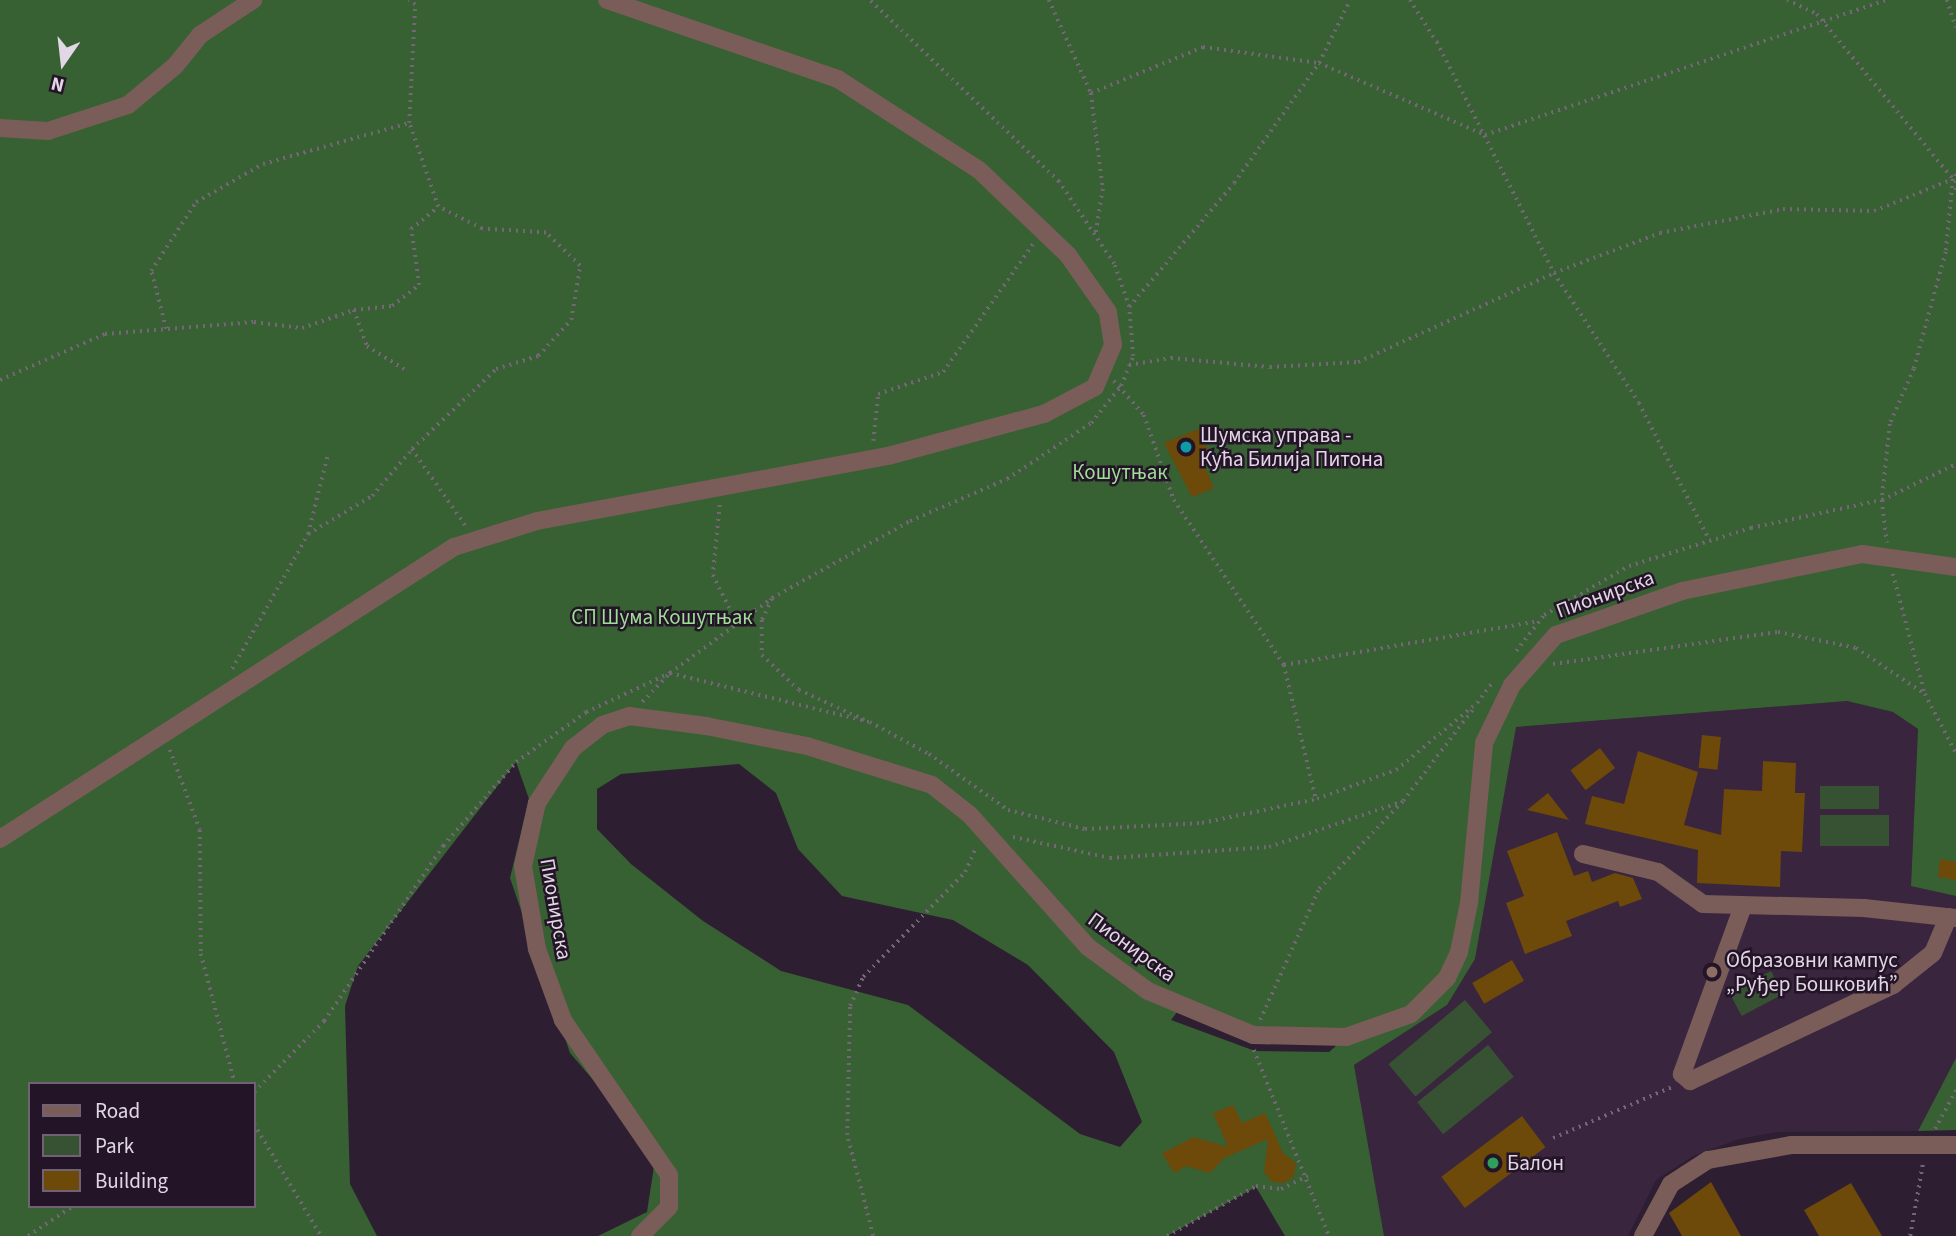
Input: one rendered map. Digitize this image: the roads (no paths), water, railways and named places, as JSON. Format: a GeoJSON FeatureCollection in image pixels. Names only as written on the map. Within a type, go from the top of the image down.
{"type":"FeatureCollection","features":[{"type":"Feature","properties":{"kind":"street"},"geometry":{"type":"LineString","coordinates":[[0,128],[48,131],[128,104],[176,66],[200,35],[253,0]]}},
{"type":"Feature","properties":{"kind":"street"},"geometry":{"type":"LineString","coordinates":[[0,839],[163,730],[432,559],[479,539],[537,521],[721,485],[870,460],[1044,414],[1095,387],[1109,363],[1112,323],[1068,255],[979,170],[933,135],[838,79],[607,0]]}},
{"type":"Feature","properties":{"kind":"street","name":"Пионирска"},"geometry":{"type":"LineString","coordinates":[[640,1236],[669,1207],[669,1175],[563,1020],[537,949],[523,866],[529,822],[560,764],[588,734],[629,716],[840,755],[932,785],[983,830],[1088,947],[1180,1008],[1253,1035],[1306,1040],[1367,1033],[1412,1014],[1432,998],[1459,952],[1469,903],[1484,743],[1516,664],[1556,635],[1644,602],[1817,562],[1889,556],[1956,567]]}},
{"type":"Feature","properties":{"kind":"street"},"geometry":{"type":"LineString","coordinates":[[1583,854],[1658,872],[1703,904],[1743,905],[1952,917],[1933,953],[1893,985],[1690,1081],[1682,1074],[1743,905]]}},
{"type":"Feature","properties":{"kind":"street"},"geometry":{"type":"LineString","coordinates":[[1643,1236],[1671,1184],[1708,1160],[1791,1145],[1956,1145]]}},
{"type":"Feature","properties":{"kind":"place","name":"Шумска управа - Кућа Билија Питона"},"geometry":{"type":"Point","coordinates":[1186,447]}},
{"type":"Feature","properties":{"kind":"place","name":"Образовни кампус „Руђер Бошковић”"},"geometry":{"type":"Point","coordinates":[1712,972]}},
{"type":"Feature","properties":{"kind":"place","name":"Балон"},"geometry":{"type":"Point","coordinates":[1493,1163]}},
{"type":"Feature","properties":{"kind":"park label","name":"Кошутњак"},"geometry":{"type":"Point","coordinates":[1120,472]}},
{"type":"Feature","properties":{"kind":"park label","name":"СП Шума Кошутњак"},"geometry":{"type":"Point","coordinates":[662,617]}}]}
